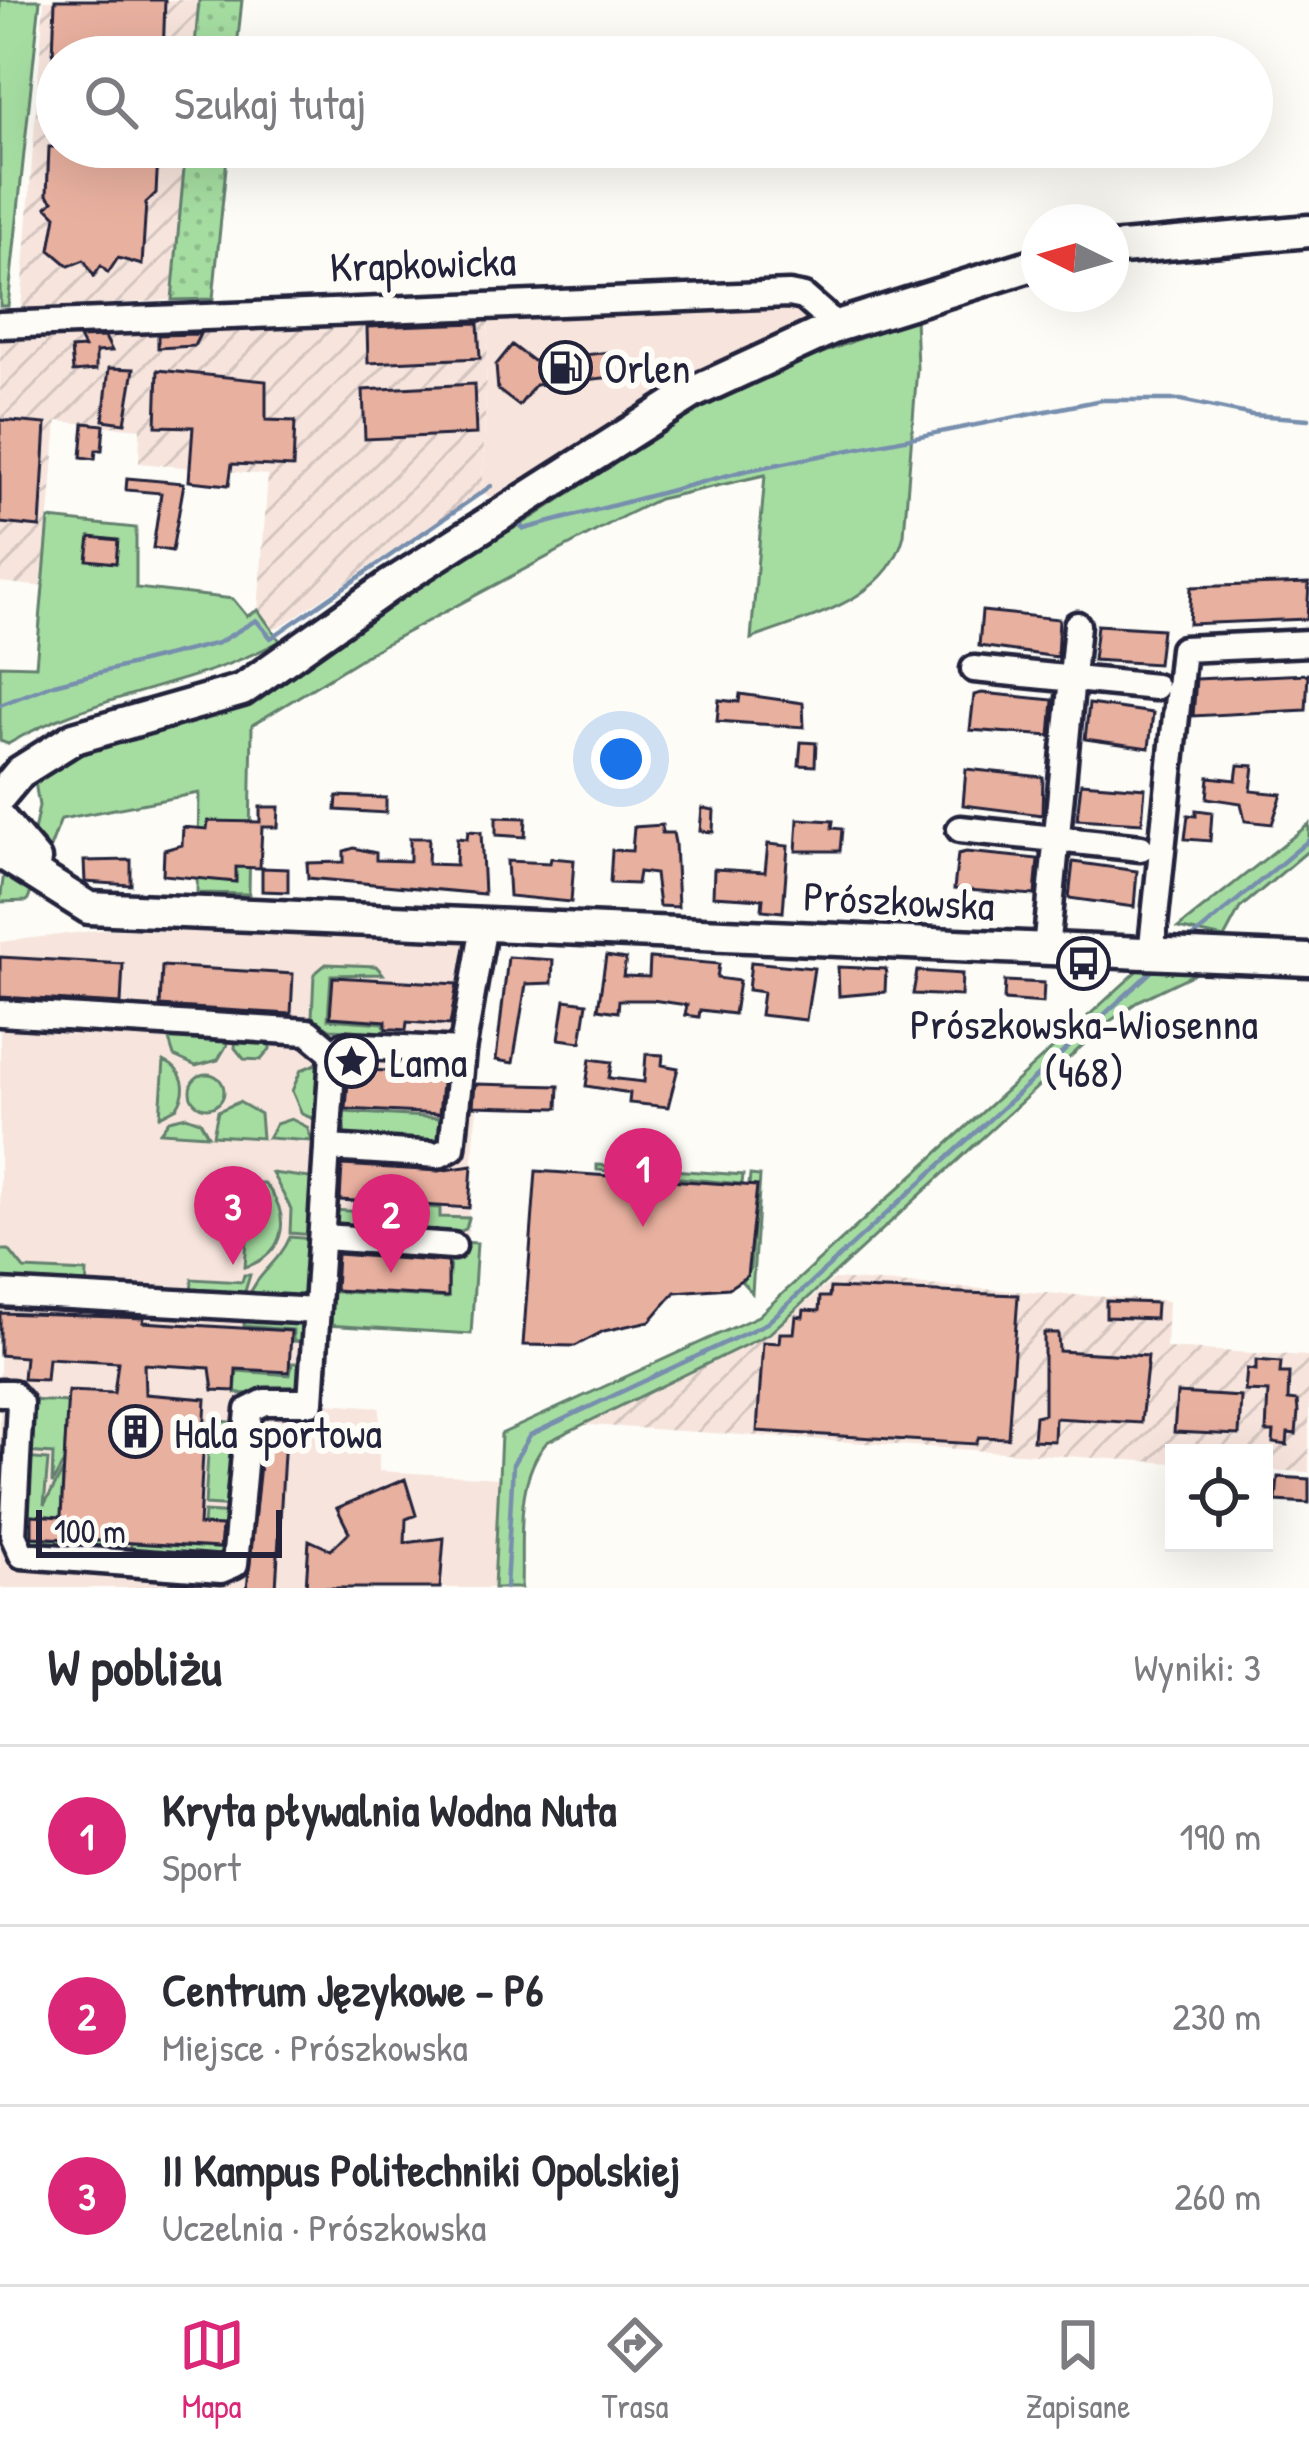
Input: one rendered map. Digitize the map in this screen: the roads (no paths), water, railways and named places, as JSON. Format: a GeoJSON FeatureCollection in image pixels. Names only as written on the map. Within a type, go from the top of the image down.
{"type":"FeatureCollection","features":[{"type":"Feature","properties":{"kind":"main road"},"geometry":{"type":"LineString","coordinates":[[1129,247],[1309,231]]}},
{"type":"Feature","properties":{"kind":"main road"},"geometry":{"type":"LineString","coordinates":[[0,796],[50,750],[242,690],[311,638],[692,393],[837,326],[1021,269]]}},
{"type":"Feature","properties":{"kind":"main road"},"geometry":{"type":"LineString","coordinates":[[0,766],[66,723],[232,676],[311,638]]}},
{"type":"Feature","properties":{"kind":"main road"},"geometry":{"type":"LineString","coordinates":[[0,806],[0,820],[60,893]]}},
{"type":"Feature","properties":{"kind":"main road","name":"Prószkowska"},"geometry":{"type":"LineString","coordinates":[[0,853],[88,908],[1309,960]]}},
{"type":"Feature","properties":{"kind":"street","name":"Krapkowicka"},"geometry":{"type":"LineString","coordinates":[[0,325],[789,294],[804,297],[837,326]]}},
{"type":"Feature","properties":{"kind":"street"},"geometry":{"type":"LineString","coordinates":[[1046,950],[1077,625]]}},
{"type":"Feature","properties":{"kind":"street"},"geometry":{"type":"LineString","coordinates":[[1151,955],[1184,650],[1309,643]]}},
{"type":"Feature","properties":{"kind":"street"},"geometry":{"type":"LineString","coordinates":[[974,669],[1155,687]]}},
{"type":"Feature","properties":{"kind":"street"},"geometry":{"type":"LineString","coordinates":[[960,829],[1141,848]]}},
{"type":"Feature","properties":{"kind":"street"},"geometry":{"type":"LineString","coordinates":[[329,1148],[439,1155],[452,1148],[462,1051],[484,926]]}},
{"type":"Feature","properties":{"kind":"street"},"geometry":{"type":"LineString","coordinates":[[0,1013],[308,1032],[333,1053]]}},
{"type":"Feature","properties":{"kind":"street"},"geometry":{"type":"LineString","coordinates":[[333,1053],[344,1045],[462,1051]]}},
{"type":"Feature","properties":{"kind":"street"},"geometry":{"type":"LineString","coordinates":[[0,1393],[10,1393],[20,1403],[13,1534],[22,1555],[220,1570],[235,1564],[249,1410],[265,1402],[311,1402],[333,1053]]}},
{"type":"Feature","properties":{"kind":"street"},"geometry":{"type":"LineString","coordinates":[[324,1237],[454,1246]]}},
{"type":"Feature","properties":{"kind":"street"},"geometry":{"type":"LineString","coordinates":[[0,1294],[316,1311]]}},
{"type":"Feature","properties":{"kind":"waterway"},"geometry":{"type":"LineString","coordinates":[[518,523],[524,529],[744,471],[1102,400],[1181,400],[1252,415],[1309,419]]}},
{"type":"Feature","properties":{"kind":"waterway"},"geometry":{"type":"LineString","coordinates":[[0,705],[54,684],[218,643],[256,620],[271,638],[491,486]]}},
{"type":"Feature","properties":{"kind":"waterway"},"geometry":{"type":"LineString","coordinates":[[1191,939],[1309,840]]}},
{"type":"Feature","properties":{"kind":"waterway"},"geometry":{"type":"LineString","coordinates":[[506,1588],[513,1464],[530,1435],[767,1323],[1154,969]]}},
{"type":"Feature","properties":{"kind":"place","name":"Orlen"},"geometry":{"type":"Point","coordinates":[565,367]}},
{"type":"Feature","properties":{"kind":"place","name":"Prószkowska-Wiosenna (468)"},"geometry":{"type":"Point","coordinates":[1084,964]}},
{"type":"Feature","properties":{"kind":"place","name":"Lama"},"geometry":{"type":"Point","coordinates":[351,1061]}},
{"type":"Feature","properties":{"kind":"place","name":"Kryta pływalnia Wodna Nuta"},"geometry":{"type":"Point","coordinates":[643,1227]}},
{"type":"Feature","properties":{"kind":"place","name":"II Kampus Politechniki Opolskiej"},"geometry":{"type":"Point","coordinates":[233,1265]}},
{"type":"Feature","properties":{"kind":"place","name":"Centrum Językowe - P6"},"geometry":{"type":"Point","coordinates":[391,1273]}},
{"type":"Feature","properties":{"kind":"place","name":"Hala sportowa"},"geometry":{"type":"Point","coordinates":[135,1432]}}]}
